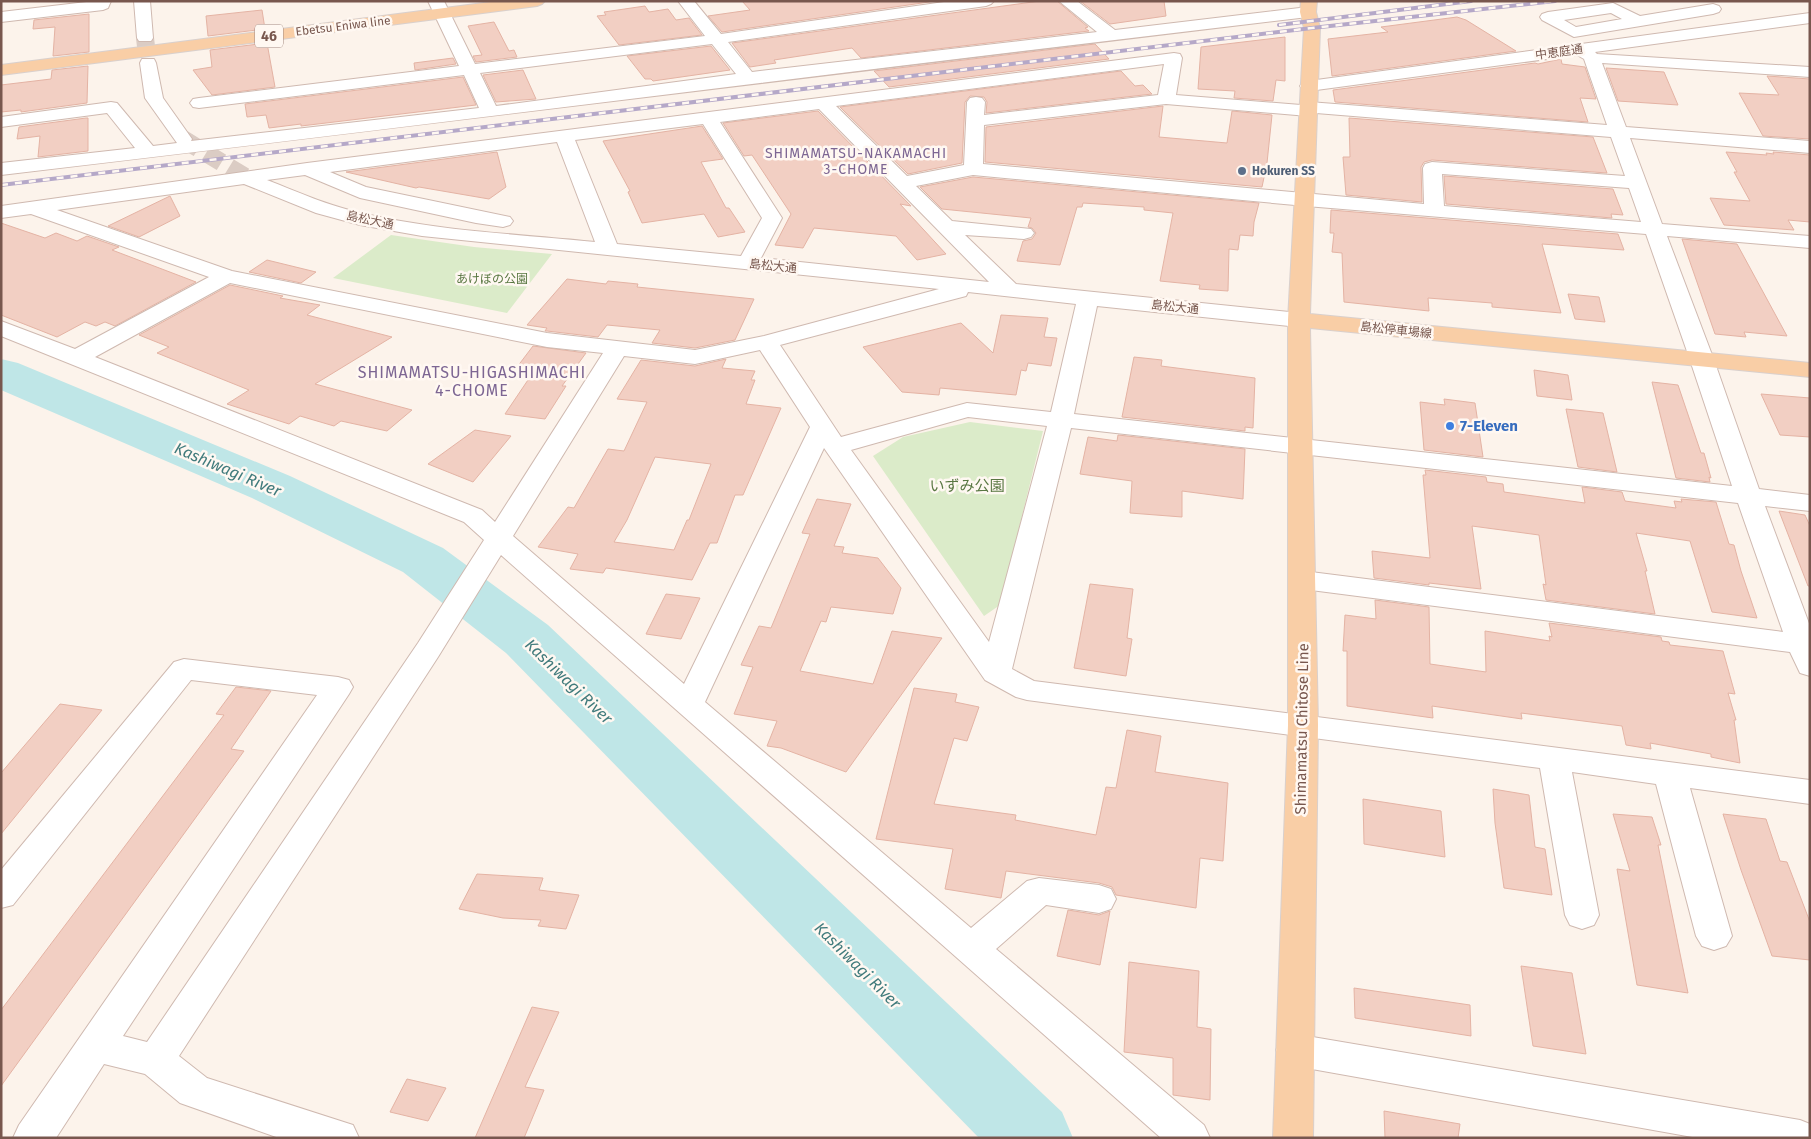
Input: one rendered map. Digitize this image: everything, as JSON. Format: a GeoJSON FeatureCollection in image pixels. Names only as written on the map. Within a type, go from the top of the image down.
{"type":"FeatureCollection","features":[{"type":"Feature","properties":{"kind":"main road","name":"Ebetsu Eniwa line"},"geometry":{"type":"LineString","coordinates":[[1,70],[439,7],[536,1]]}},
{"type":"Feature","properties":{"kind":"main road"},"geometry":{"type":"LineString","coordinates":[[1300,320],[1312,28],[1309,7]]}},
{"type":"Feature","properties":{"kind":"main road","name":"島松停車場線"},"geometry":{"type":"LineString","coordinates":[[1300,320],[1810,370]]}},
{"type":"Feature","properties":{"kind":"main road","name":"Shimamatsu Chitose Line"},"geometry":{"type":"LineString","coordinates":[[1293,1138],[1303,725],[1304,580],[1300,445],[1300,320]]}},
{"type":"Feature","properties":{"kind":"street"},"geometry":{"type":"LineString","coordinates":[[1,17],[103,5],[103,1]]}},
{"type":"Feature","properties":{"kind":"street"},"geometry":{"type":"LineString","coordinates":[[142,1],[146,38]]}},
{"type":"Feature","properties":{"kind":"street"},"geometry":{"type":"LineString","coordinates":[[686,1],[748,78]]}},
{"type":"Feature","properties":{"kind":"street"},"geometry":{"type":"LineString","coordinates":[[212,116],[199,103],[717,39],[986,1]]}},
{"type":"Feature","properties":{"kind":"street"},"geometry":{"type":"LineString","coordinates":[[1067,1],[1110,34]]}},
{"type":"Feature","properties":{"kind":"street"},"geometry":{"type":"LineString","coordinates":[[1699,1],[1728,17],[1740,15],[1759,25]]}},
{"type":"Feature","properties":{"kind":"street"},"geometry":{"type":"LineString","coordinates":[[439,7],[490,112]]}},
{"type":"Feature","properties":{"kind":"street"},"geometry":{"type":"LineString","coordinates":[[1,169],[490,112],[1309,7]]}},
{"type":"Feature","properties":{"kind":"street"},"geometry":{"type":"LineString","coordinates":[[1639,22],[1713,9]]}},
{"type":"Feature","properties":{"kind":"street","name":"中恵庭通"},"geometry":{"type":"LineString","coordinates":[[1309,86],[1586,53],[1810,18]]}},
{"type":"Feature","properties":{"kind":"street"},"geometry":{"type":"LineString","coordinates":[[1304,580],[1806,655],[1748,495],[1702,360],[1586,53],[1810,72]]}},
{"type":"Feature","properties":{"kind":"street"},"geometry":{"type":"LineString","coordinates":[[1,212],[307,169],[1174,58],[1166,99]]}},
{"type":"Feature","properties":{"kind":"street"},"geometry":{"type":"LineString","coordinates":[[148,63],[154,98],[183,139]]}},
{"type":"Feature","properties":{"kind":"street"},"geometry":{"type":"LineString","coordinates":[[974,169],[977,83]]}},
{"type":"Feature","properties":{"kind":"street"},"geometry":{"type":"LineString","coordinates":[[975,121],[1166,99],[1810,147]]}},
{"type":"Feature","properties":{"kind":"street"},"geometry":{"type":"LineString","coordinates":[[824,103],[1009,290]]}},
{"type":"Feature","properties":{"kind":"street"},"geometry":{"type":"LineString","coordinates":[[1,122],[111,107],[147,152]]}},
{"type":"Feature","properties":{"kind":"street"},"geometry":{"type":"LineString","coordinates":[[708,117],[772,218],[748,263]]}},
{"type":"Feature","properties":{"kind":"street"},"geometry":{"type":"LineString","coordinates":[[225,129],[238,142]]}},
{"type":"Feature","properties":{"kind":"street"},"geometry":{"type":"LineString","coordinates":[[564,136],[605,242]]}},
{"type":"Feature","properties":{"kind":"street"},"geometry":{"type":"LineString","coordinates":[[1434,210],[1432,168],[1636,183]]}},
{"type":"Feature","properties":{"kind":"street"},"geometry":{"type":"LineString","coordinates":[[307,169],[360,192],[605,242]]}},
{"type":"Feature","properties":{"kind":"street"},"geometry":{"type":"LineString","coordinates":[[902,183],[974,169],[1306,200],[1810,242]]}},
{"type":"Feature","properties":{"kind":"street","name":"島松大通"},"geometry":{"type":"LineString","coordinates":[[252,181],[323,209],[360,219],[422,230],[605,242],[748,263],[1300,320]]}},
{"type":"Feature","properties":{"kind":"street"},"geometry":{"type":"LineString","coordinates":[[33,208],[227,276],[547,340],[695,357],[766,342],[974,286]]}},
{"type":"Feature","properties":{"kind":"street"},"geometry":{"type":"LineString","coordinates":[[946,227],[1024,233]]}},
{"type":"Feature","properties":{"kind":"street"},"geometry":{"type":"LineString","coordinates":[[76,358],[227,276]]}},
{"type":"Feature","properties":{"kind":"street"},"geometry":{"type":"LineString","coordinates":[[996,674],[1061,420],[1088,298]]}},
{"type":"Feature","properties":{"kind":"street"},"geometry":{"type":"LineString","coordinates":[[1,328],[473,516],[492,550],[688,705],[1190,1138]]}},
{"type":"Feature","properties":{"kind":"street"},"geometry":{"type":"LineString","coordinates":[[766,342],[829,436],[996,674],[1027,690],[1810,792]]}},
{"type":"Feature","properties":{"kind":"street"},"geometry":{"type":"LineString","coordinates":[[156,1060],[428,650],[617,349]]}},
{"type":"Feature","properties":{"kind":"street"},"geometry":{"type":"LineString","coordinates":[[829,436],[967,410],[1300,445],[1810,503]]}},
{"type":"Feature","properties":{"kind":"street"},"geometry":{"type":"LineString","coordinates":[[688,705],[829,436]]}},
{"type":"Feature","properties":{"kind":"street"},"geometry":{"type":"LineString","coordinates":[[1,895],[184,669],[338,687],[32,1138]]}},
{"type":"Feature","properties":{"kind":"street"},"geometry":{"type":"LineString","coordinates":[[1554,758],[1582,915]]}},
{"type":"Feature","properties":{"kind":"street"},"geometry":{"type":"LineString","coordinates":[[1670,775],[1714,936]]}},
{"type":"Feature","properties":{"kind":"street"},"geometry":{"type":"LineString","coordinates":[[971,949],[1039,891],[1100,899]]}},
{"type":"Feature","properties":{"kind":"street"},"geometry":{"type":"LineString","coordinates":[[95,1046],[156,1060],[194,1091],[308,1130],[339,1138]]}},
{"type":"Feature","properties":{"kind":"street"},"geometry":{"type":"LineString","coordinates":[[1295,1050],[1740,1133],[1800,1138]]}},
{"type":"Feature","properties":{"kind":"green space","name":"あけぼの公園"},"geometry":{"type":"Polygon","coordinates":[[[391,235],[474,247],[552,254],[507,313],[333,278],[391,235]]]}},
{"type":"Feature","properties":{"kind":"green space","name":"いずみ公園"},"geometry":{"type":"Polygon","coordinates":[[[970,422],[1043,431],[1000,605],[984,616],[873,456],[903,437],[970,422]]]}},
{"type":"Feature","properties":{"kind":"building"},"geometry":{"type":"Polygon","coordinates":[[[742,1],[936,1],[722,32],[708,16],[750,10],[742,1]]]}},
{"type":"Feature","properties":{"kind":"building"},"geometry":{"type":"Polygon","coordinates":[[[1040,1],[1057,1],[1088,27],[1085,28],[1089,31],[861,58],[852,48],[774,60],[776,63],[750,67],[732,43],[1040,1]]]}},
{"type":"Feature","properties":{"kind":"building"},"geometry":{"type":"Polygon","coordinates":[[[1080,1],[1164,1],[1166,16],[1110,24],[1080,1]]]}},
{"type":"Feature","properties":{"kind":"building"},"geometry":{"type":"Polygon","coordinates":[[[645,6],[649,12],[668,9],[676,20],[689,18],[702,35],[619,45],[597,16],[606,15],[604,12],[645,6]]]}},
{"type":"Feature","properties":{"kind":"building"},"geometry":{"type":"Polygon","coordinates":[[[262,10],[265,29],[208,36],[206,16],[262,10]]]}},
{"type":"Feature","properties":{"kind":"building"},"geometry":{"type":"Polygon","coordinates":[[[89,14],[89,52],[53,56],[55,27],[33,29],[34,20],[89,14]]]}},
{"type":"Feature","properties":{"kind":"building"},"geometry":{"type":"Polygon","coordinates":[[[1457,17],[1466,20],[1516,51],[1332,76],[1328,39],[1388,32],[1381,27],[1457,17]]]}},
{"type":"Feature","properties":{"kind":"building"},"geometry":{"type":"Polygon","coordinates":[[[494,22],[509,51],[514,50],[517,57],[476,62],[473,56],[482,55],[468,26],[494,22]]]}},
{"type":"Feature","properties":{"kind":"building"},"geometry":{"type":"Polygon","coordinates":[[[1285,37],[1285,81],[1276,80],[1273,101],[1234,98],[1235,91],[1198,89],[1201,47],[1285,37]]]}},
{"type":"Feature","properties":{"kind":"building"},"geometry":{"type":"Polygon","coordinates":[[[267,43],[275,87],[212,95],[193,70],[212,67],[210,50],[267,43]]]}},
{"type":"Feature","properties":{"kind":"building"},"geometry":{"type":"Polygon","coordinates":[[[1095,44],[1109,59],[889,87],[874,71],[1095,44]]]}},
{"type":"Feature","properties":{"kind":"building"},"geometry":{"type":"Polygon","coordinates":[[[711,46],[730,70],[653,81],[645,79],[627,56],[711,46]]]}},
{"type":"Feature","properties":{"kind":"building"},"geometry":{"type":"Polygon","coordinates":[[[453,58],[456,64],[415,70],[414,63],[453,58]]]}},
{"type":"Feature","properties":{"kind":"building"},"geometry":{"type":"Polygon","coordinates":[[[1561,59],[1562,64],[1585,67],[1596,99],[1580,98],[1588,122],[1335,102],[1333,90],[1538,64],[1561,59]]]}},
{"type":"Feature","properties":{"kind":"building"},"geometry":{"type":"Polygon","coordinates":[[[88,66],[87,103],[21,112],[21,110],[1,112],[1,85],[51,79],[52,70],[88,66]]]}},
{"type":"Feature","properties":{"kind":"building"},"geometry":{"type":"Polygon","coordinates":[[[1606,68],[1664,72],[1678,105],[1618,101],[1606,68]]]}},
{"type":"Feature","properties":{"kind":"building"},"geometry":{"type":"Polygon","coordinates":[[[523,70],[536,99],[496,102],[483,75],[523,70]]]}},
{"type":"Feature","properties":{"kind":"building"},"geometry":{"type":"Polygon","coordinates":[[[1121,71],[1135,86],[1143,85],[1152,94],[986,113],[987,102],[984,97],[970,96],[965,102],[962,163],[908,174],[840,107],[1121,71]]]}},
{"type":"Feature","properties":{"kind":"building"},"geometry":{"type":"Polygon","coordinates":[[[1767,76],[1810,79],[1810,139],[1763,136],[1739,93],[1779,95],[1767,76]]]}},
{"type":"Feature","properties":{"kind":"building"},"geometry":{"type":"Polygon","coordinates":[[[463,77],[476,105],[301,126],[301,124],[269,128],[266,115],[247,117],[245,104],[463,77]]]}},
{"type":"Feature","properties":{"kind":"building"},"geometry":{"type":"Polygon","coordinates":[[[1163,106],[1159,137],[1227,143],[1232,111],[1272,115],[1267,163],[1262,187],[985,162],[986,127],[1163,106]]]}},
{"type":"Feature","properties":{"kind":"building"},"geometry":{"type":"Polygon","coordinates":[[[818,111],[911,206],[900,204],[946,254],[917,260],[896,236],[814,228],[803,248],[775,245],[791,214],[752,155],[744,156],[723,123],[818,111]]]}},
{"type":"Feature","properties":{"kind":"building"},"geometry":{"type":"Polygon","coordinates":[[[88,118],[88,151],[38,157],[40,136],[17,139],[19,127],[88,118]]]}},
{"type":"Feature","properties":{"kind":"building"},"geometry":{"type":"Polygon","coordinates":[[[1349,118],[1593,137],[1607,173],[1432,160],[1424,162],[1421,167],[1422,202],[1346,195],[1343,157],[1350,157],[1349,118]]]}},
{"type":"Feature","properties":{"kind":"building"},"geometry":{"type":"Polygon","coordinates":[[[702,126],[723,159],[701,162],[726,208],[729,208],[745,232],[718,237],[704,214],[642,223],[628,192],[630,191],[603,141],[702,126]]]}},
{"type":"Feature","properties":{"kind":"building"},"geometry":{"type":"Polygon","coordinates":[[[497,152],[506,187],[489,199],[416,188],[346,172],[497,152]]]}},
{"type":"Feature","properties":{"kind":"building"},"geometry":{"type":"Polygon","coordinates":[[[1726,152],[1767,155],[1766,153],[1774,154],[1773,152],[1810,155],[1810,222],[1788,220],[1794,230],[1724,225],[1710,198],[1750,201],[1734,172],[1737,172],[1726,152]]]}},
{"type":"Feature","properties":{"kind":"building"},"geometry":{"type":"Polygon","coordinates":[[[1444,176],[1613,189],[1623,215],[1611,214],[1612,218],[1446,204],[1444,176]]]}},
{"type":"Feature","properties":{"kind":"building"},"geometry":{"type":"Polygon","coordinates":[[[973,177],[1259,203],[1254,222],[1253,236],[1240,235],[1238,250],[1229,249],[1228,291],[1199,289],[1200,285],[1160,281],[1173,213],[1144,210],[1144,207],[1083,203],[1082,207],[1077,207],[1060,265],[1017,261],[1023,241],[1032,239],[1036,233],[1032,228],[1028,227],[1031,218],[942,209],[920,187],[973,177]]]}},
{"type":"Feature","properties":{"kind":"building"},"geometry":{"type":"Polygon","coordinates":[[[170,196],[180,216],[139,237],[108,226],[170,196]]]}},
{"type":"Feature","properties":{"kind":"building"},"geometry":{"type":"Polygon","coordinates":[[[1331,210],[1618,234],[1624,250],[1542,244],[1561,313],[1492,307],[1492,303],[1428,298],[1429,311],[1344,302],[1342,253],[1332,252],[1334,233],[1330,233],[1331,210]]]}},
{"type":"Feature","properties":{"kind":"building"},"geometry":{"type":"Polygon","coordinates":[[[1,223],[45,238],[56,233],[77,241],[87,236],[119,247],[112,250],[196,282],[115,326],[105,322],[96,326],[85,322],[57,337],[1,315],[1,223]]]}},
{"type":"Feature","properties":{"kind":"building"},"geometry":{"type":"Polygon","coordinates":[[[1682,239],[1737,244],[1787,336],[1744,332],[1746,337],[1715,334],[1682,239]]]}},
{"type":"Feature","properties":{"kind":"building"},"geometry":{"type":"Polygon","coordinates":[[[267,260],[316,272],[301,283],[249,272],[267,260]]]}},
{"type":"Feature","properties":{"kind":"building"},"geometry":{"type":"Polygon","coordinates":[[[567,279],[606,284],[608,281],[638,284],[637,287],[754,299],[735,340],[695,348],[652,343],[660,330],[607,325],[598,337],[545,331],[547,328],[527,325],[567,279]]]}},
{"type":"Feature","properties":{"kind":"building"},"geometry":{"type":"Polygon","coordinates":[[[230,285],[283,296],[280,298],[320,305],[307,315],[392,337],[315,384],[412,410],[387,431],[341,421],[334,426],[300,416],[289,424],[227,404],[249,390],[157,353],[169,347],[139,335],[230,285]]]}},
{"type":"Feature","properties":{"kind":"building"},"geometry":{"type":"Polygon","coordinates":[[[1568,294],[1599,297],[1605,322],[1575,319],[1568,294]]]}},
{"type":"Feature","properties":{"kind":"building"},"geometry":{"type":"Polygon","coordinates":[[[1001,315],[1048,318],[1044,337],[1057,338],[1051,366],[1028,363],[1026,371],[1021,370],[1016,395],[940,388],[939,395],[902,392],[863,347],[961,323],[993,353],[1001,315]]]}},
{"type":"Feature","properties":{"kind":"building"},"geometry":{"type":"Polygon","coordinates":[[[533,346],[586,353],[562,386],[566,386],[545,419],[505,414],[530,377],[511,375],[533,346]]]}},
{"type":"Feature","properties":{"kind":"building"},"geometry":{"type":"Polygon","coordinates":[[[1134,357],[1162,360],[1161,366],[1255,378],[1253,428],[1245,427],[1245,431],[1122,417],[1134,357]]]}},
{"type":"Feature","properties":{"kind":"building"},"geometry":{"type":"Polygon","coordinates":[[[726,359],[722,368],[755,371],[751,380],[755,380],[746,404],[781,408],[743,495],[735,495],[717,543],[710,543],[692,580],[606,568],[603,573],[570,569],[578,554],[538,547],[568,507],[574,508],[608,449],[624,451],[647,402],[617,399],[641,360],[695,366],[726,359]],[[655,457],[627,520],[614,542],[674,550],[687,520],[689,520],[711,464],[655,457]]]}},
{"type":"Feature","properties":{"kind":"building"},"geometry":{"type":"Polygon","coordinates":[[[1534,370],[1568,375],[1572,400],[1537,396],[1534,370]]]}},
{"type":"Feature","properties":{"kind":"building"},"geometry":{"type":"Polygon","coordinates":[[[1652,382],[1678,385],[1701,453],[1704,453],[1711,478],[1709,477],[1710,482],[1676,478],[1652,382]]]}},
{"type":"Feature","properties":{"kind":"building"},"geometry":{"type":"Polygon","coordinates":[[[1761,394],[1810,398],[1810,437],[1780,435],[1761,394]]]}},
{"type":"Feature","properties":{"kind":"building","name":"7-Eleven"},"geometry":{"type":"Polygon","coordinates":[[[1444,399],[1475,403],[1483,457],[1424,450],[1420,402],[1445,405],[1444,399]]]}},
{"type":"Feature","properties":{"kind":"building"},"geometry":{"type":"Polygon","coordinates":[[[1566,409],[1603,413],[1617,472],[1578,467],[1566,409]]]}},
{"type":"Feature","properties":{"kind":"building"},"geometry":{"type":"Polygon","coordinates":[[[475,430],[511,436],[473,482],[428,464],[475,430]]]}},
{"type":"Feature","properties":{"kind":"building"},"geometry":{"type":"Polygon","coordinates":[[[1118,435],[1245,449],[1243,499],[1182,491],[1182,517],[1130,513],[1132,481],[1080,474],[1088,437],[1117,441],[1118,435]]]}},
{"type":"Feature","properties":{"kind":"building"},"geometry":{"type":"Polygon","coordinates":[[[1425,470],[1486,477],[1487,482],[1503,484],[1504,492],[1585,503],[1582,487],[1622,492],[1625,501],[1676,508],[1674,501],[1682,502],[1681,499],[1716,502],[1729,544],[1734,545],[1757,618],[1712,612],[1690,541],[1636,533],[1647,571],[1645,571],[1655,614],[1546,600],[1543,584],[1546,585],[1539,535],[1472,526],[1481,589],[1374,578],[1372,551],[1430,558],[1423,475],[1426,475],[1425,470]]]}},
{"type":"Feature","properties":{"kind":"building"},"geometry":{"type":"Polygon","coordinates":[[[817,499],[851,504],[834,546],[844,547],[842,553],[878,558],[901,588],[893,614],[831,607],[826,622],[821,621],[800,671],[873,684],[892,631],[942,638],[846,772],[781,748],[767,746],[777,721],[734,714],[753,667],[741,665],[759,626],[771,628],[810,534],[802,533],[817,499]]]}},
{"type":"Feature","properties":{"kind":"building"},"geometry":{"type":"Polygon","coordinates":[[[1779,511],[1805,515],[1810,526],[1810,586],[1808,586],[1779,511]]]}},
{"type":"Feature","properties":{"kind":"building"},"geometry":{"type":"Polygon","coordinates":[[[1090,584],[1133,589],[1127,638],[1132,639],[1126,676],[1074,668],[1090,584]]]}},
{"type":"Feature","properties":{"kind":"building"},"geometry":{"type":"Polygon","coordinates":[[[666,594],[700,598],[681,639],[646,634],[666,594]]]}},
{"type":"Feature","properties":{"kind":"building"},"geometry":{"type":"Polygon","coordinates":[[[1375,600],[1429,607],[1430,664],[1486,672],[1485,631],[1550,641],[1549,636],[1552,637],[1549,623],[1661,637],[1662,641],[1669,642],[1670,645],[1723,651],[1735,694],[1728,693],[1736,720],[1734,720],[1740,763],[1711,757],[1711,754],[1650,743],[1651,749],[1626,745],[1622,726],[1521,713],[1522,719],[1432,706],[1433,718],[1347,706],[1347,651],[1343,651],[1345,615],[1376,619],[1375,600]]]}},
{"type":"Feature","properties":{"kind":"building"},"geometry":{"type":"Polygon","coordinates":[[[236,687],[271,691],[231,749],[244,751],[1,1086],[1,1010],[224,715],[216,714],[236,687]]]}},
{"type":"Feature","properties":{"kind":"building"},"geometry":{"type":"Polygon","coordinates":[[[914,688],[957,694],[955,702],[979,707],[967,741],[954,738],[934,804],[1016,815],[1015,820],[1096,835],[1106,787],[1116,788],[1127,730],[1161,736],[1155,772],[1228,783],[1223,861],[1200,858],[1196,908],[1116,895],[1112,887],[1099,883],[1006,871],[1001,898],[945,889],[953,849],[876,839],[914,688]]]}},
{"type":"Feature","properties":{"kind":"building"},"geometry":{"type":"Polygon","coordinates":[[[60,704],[102,710],[1,834],[1,773],[60,704]]]}},
{"type":"Feature","properties":{"kind":"building"},"geometry":{"type":"Polygon","coordinates":[[[1493,789],[1529,795],[1535,847],[1545,849],[1552,895],[1504,888],[1495,823],[1493,789]]]}},
{"type":"Feature","properties":{"kind":"building"},"geometry":{"type":"Polygon","coordinates":[[[1363,799],[1441,811],[1445,857],[1364,844],[1363,799]]]}},
{"type":"Feature","properties":{"kind":"building"},"geometry":{"type":"Polygon","coordinates":[[[1613,814],[1652,817],[1661,845],[1658,845],[1688,993],[1637,985],[1617,869],[1630,871],[1613,814]]]}},
{"type":"Feature","properties":{"kind":"building"},"geometry":{"type":"Polygon","coordinates":[[[1723,814],[1766,819],[1780,861],[1787,862],[1810,922],[1810,960],[1772,956],[1723,814]]]}},
{"type":"Feature","properties":{"kind":"building"},"geometry":{"type":"Polygon","coordinates":[[[477,874],[543,878],[539,890],[579,895],[566,929],[538,926],[541,920],[503,918],[459,909],[477,874]]]}},
{"type":"Feature","properties":{"kind":"building"},"geometry":{"type":"Polygon","coordinates":[[[1068,910],[1099,915],[1110,911],[1100,965],[1057,956],[1068,910]]]}},
{"type":"Feature","properties":{"kind":"building"},"geometry":{"type":"Polygon","coordinates":[[[1129,962],[1199,971],[1197,1027],[1211,1029],[1210,1100],[1173,1095],[1173,1058],[1124,1052],[1129,962]]]}},
{"type":"Feature","properties":{"kind":"building"},"geometry":{"type":"Polygon","coordinates":[[[1521,966],[1572,973],[1586,1054],[1533,1046],[1521,966]]]}},
{"type":"Feature","properties":{"kind":"building"},"geometry":{"type":"Polygon","coordinates":[[[1354,988],[1470,1005],[1471,1036],[1355,1018],[1354,988]]]}},
{"type":"Feature","properties":{"kind":"building"},"geometry":{"type":"Polygon","coordinates":[[[532,1007],[559,1012],[525,1087],[544,1090],[524,1138],[475,1138],[532,1007]]]}},
{"type":"Feature","properties":{"kind":"building"},"geometry":{"type":"Polygon","coordinates":[[[407,1079],[446,1088],[428,1121],[390,1112],[407,1079]]]}},
{"type":"Feature","properties":{"kind":"building"},"geometry":{"type":"Polygon","coordinates":[[[1384,1111],[1460,1124],[1458,1138],[1385,1138],[1384,1111]]]}},
{"type":"Feature","properties":{"kind":"waterway","name":"Kashiwagi River"},"geometry":{"type":"LineString","coordinates":[[1,373],[271,487],[423,560],[527,639],[1033,1138]]}},
{"type":"Feature","properties":{"kind":"tunnel"},"geometry":{"type":"LineString","coordinates":[[145,38],[148,63]]}},
{"type":"Feature","properties":{"kind":"tunnel"},"geometry":{"type":"LineString","coordinates":[[183,139],[252,181]]}},
{"type":"Feature","properties":{"kind":"railway"},"geometry":{"type":"LineString","coordinates":[[1279,25],[1471,1]]}},
{"type":"Feature","properties":{"kind":"railway"},"geometry":{"type":"LineString","coordinates":[[1,185],[1312,28],[1555,1]]}},
{"type":"Feature","properties":{"kind":"place","name":"Hokuren SS"},"geometry":{"type":"Point","coordinates":[1242,171]}},
{"type":"Feature","properties":{"kind":"place","name":"7-Eleven"},"geometry":{"type":"Point","coordinates":[1450,426]}},
{"type":"Feature","properties":{"kind":"district","name":"SHIMAMATSU-NAKAMACHI 3-CHOME"},"geometry":{"type":"Point","coordinates":[856,162]}},
{"type":"Feature","properties":{"kind":"district","name":"SHIMAMATSU-HIGASHIMACHI 4-CHOME"},"geometry":{"type":"Point","coordinates":[472,381]}}]}
